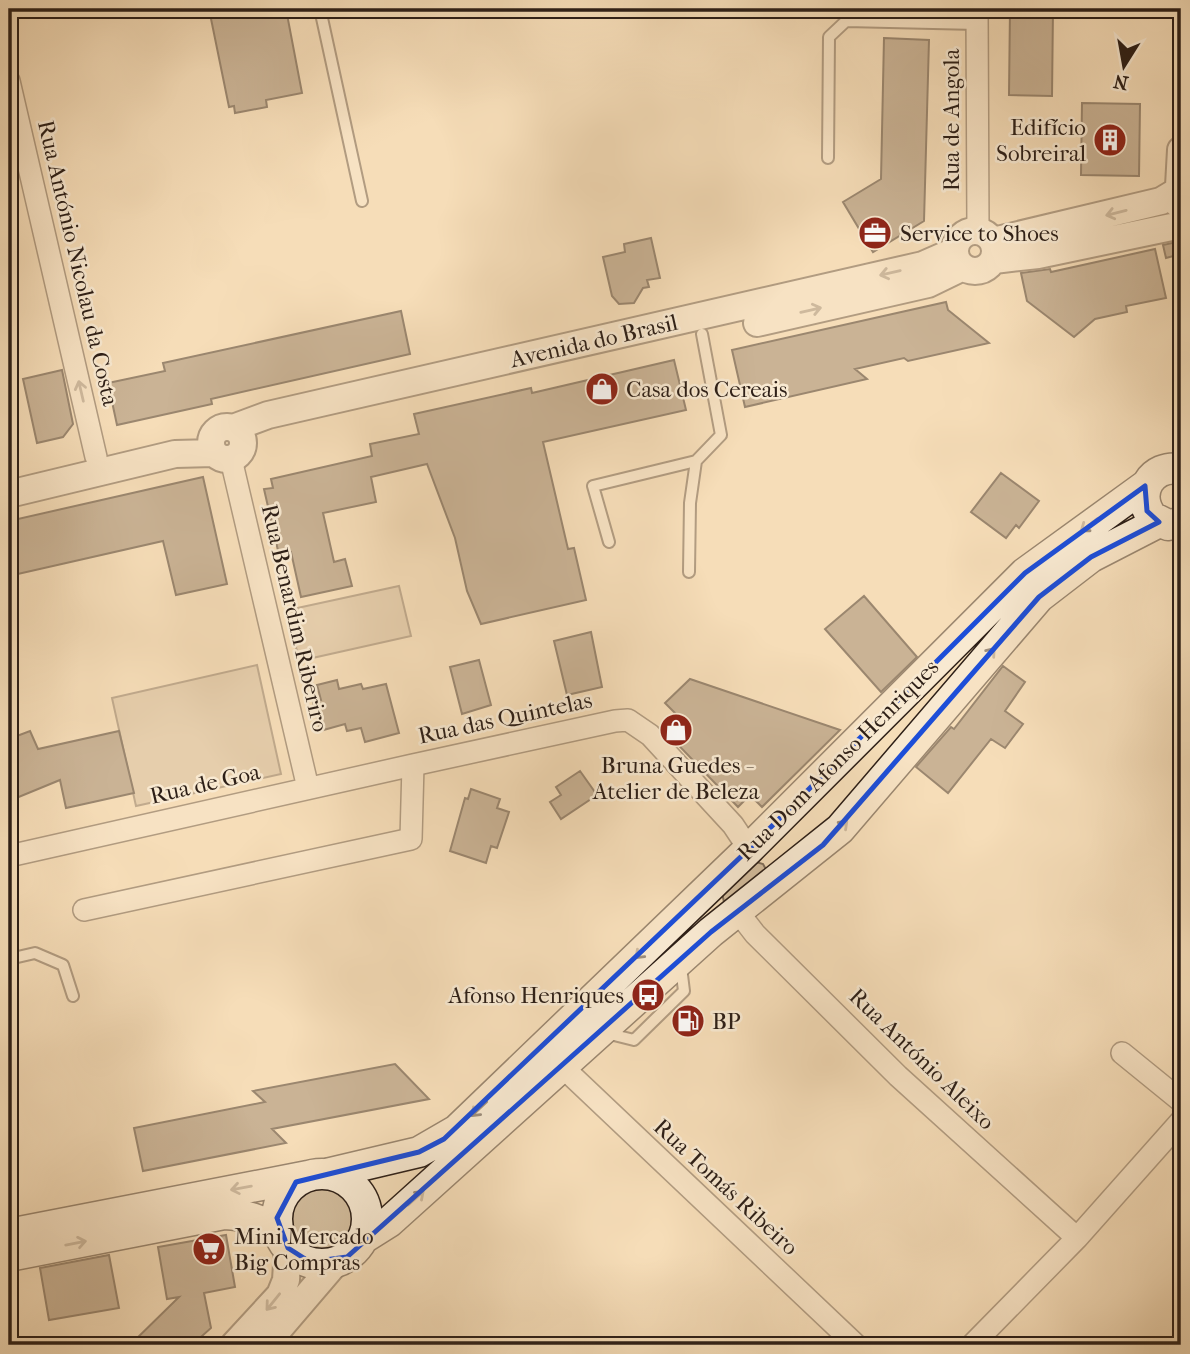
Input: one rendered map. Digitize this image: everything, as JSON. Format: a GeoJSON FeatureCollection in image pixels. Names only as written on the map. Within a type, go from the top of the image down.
{"type":"FeatureCollection","features":[{"type":"Feature","properties":{"kind":"main road","name":"Rua Dom Afonso Henriques"},"geometry":{"type":"LineString","coordinates":[[336,1262],[347,1257],[362,1240],[389,1222],[552,1057],[691,904],[1026,573],[1145,486],[1156,473],[1172,468],[1181,469]]}},
{"type":"Feature","properties":{"kind":"main road","name":"Rua Dom Afonso Henriques"},"geometry":{"type":"LineString","coordinates":[[283,1240],[277,1218],[282,1198],[296,1182],[432,1147],[552,1057],[600,1032],[711,932],[822,845],[856,811],[1039,597],[1091,557],[1170,522],[1144,503],[1145,486]]}},
{"type":"Feature","properties":{"kind":"main road"},"geometry":{"type":"LineString","coordinates":[[754,844],[781,850],[787,871]]}},
{"type":"Feature","properties":{"kind":"main road"},"geometry":{"type":"LineString","coordinates":[[691,904],[695,920],[711,932]]}},
{"type":"Feature","properties":{"kind":"main road"},"geometry":{"type":"LineString","coordinates":[[9,1234],[317,1175],[341,1177],[362,1197],[367,1211],[362,1240]]}},
{"type":"Feature","properties":{"kind":"main road"},"geometry":{"type":"LineString","coordinates":[[9,1256],[224,1214],[242,1214],[262,1220],[310,1262],[336,1262]]}},
{"type":"Feature","properties":{"kind":"street","name":"Rua de Angola"},"geometry":{"type":"LineString","coordinates":[[977,16],[988,244]]}},
{"type":"Feature","properties":{"kind":"street","name":"Rua António Nicolau da Costa"},"geometry":{"type":"LineString","coordinates":[[9,80],[96,457]]}},
{"type":"Feature","properties":{"kind":"street","name":"Avenida do Brasil"},"geometry":{"type":"LineString","coordinates":[[988,244],[1181,198],[1181,150]]}},
{"type":"Feature","properties":{"kind":"street","name":"Avenida do Brasil"},"geometry":{"type":"LineString","coordinates":[[9,494],[928,284],[959,259],[962,236],[1038,255],[1181,225]]}},
{"type":"Feature","properties":{"kind":"street","name":"Avenida do Brasil"},"geometry":{"type":"LineString","coordinates":[[9,477],[171,438],[227,443],[268,415],[922,265],[959,259],[977,271],[984,270],[988,244]]}},
{"type":"Feature","properties":{"kind":"street","name":"Rua Benardim Riberiro"},"geometry":{"type":"LineString","coordinates":[[227,443],[308,788]]}},
{"type":"Feature","properties":{"kind":"street","name":"Rua das Quintelas"},"geometry":{"type":"LineString","coordinates":[[84,910],[411,839],[413,765],[628,720],[650,736],[754,844]]}},
{"type":"Feature","properties":{"kind":"street","name":"Rua de Goa"},"geometry":{"type":"LineString","coordinates":[[9,856],[413,765]]}},
{"type":"Feature","properties":{"kind":"street","name":"Rua António Aleixo"},"geometry":{"type":"LineString","coordinates":[[738,912],[755,934],[898,1076],[1077,1238]]}},
{"type":"Feature","properties":{"kind":"street"},"geometry":{"type":"LineString","coordinates":[[1122,1053],[1181,1101]]}},
{"type":"Feature","properties":{"kind":"street","name":"Rua Tomás Ribeiro"},"geometry":{"type":"LineString","coordinates":[[552,1057],[856,1345]]}},
{"type":"Feature","properties":{"kind":"street"},"geometry":{"type":"LineString","coordinates":[[972,1345],[1077,1238],[1181,1121]]}},
{"type":"Feature","properties":{"kind":"street","name":"Rua Dom Afonso Henriques"},"geometry":{"type":"LineString","coordinates":[[234,1345],[280,1295],[286,1280],[283,1240]]}},
{"type":"Feature","properties":{"kind":"street","name":"Rua Dom Afonso Henriques"},"geometry":{"type":"LineString","coordinates":[[265,1345],[336,1262]]}},
{"type":"Feature","properties":{"kind":"lane"},"geometry":{"type":"LineString","coordinates":[[320,9],[362,201]]}},
{"type":"Feature","properties":{"kind":"lane"},"geometry":{"type":"LineString","coordinates":[[828,158],[829,37],[846,21],[977,16]]}},
{"type":"Feature","properties":{"kind":"lane"},"geometry":{"type":"LineString","coordinates":[[609,542],[593,486],[696,461],[721,435],[702,334]]}},
{"type":"Feature","properties":{"kind":"lane"},"geometry":{"type":"LineString","coordinates":[[689,572],[690,503],[696,461]]}},
{"type":"Feature","properties":{"kind":"lane"},"geometry":{"type":"LineString","coordinates":[[9,958],[35,953],[63,965],[73,996]]}},
{"type":"Feature","properties":{"kind":"highlighted area"},"geometry":{"type":"Polygon","coordinates":[[[1145,486],[1147,511],[1159,522],[1091,557],[1039,597],[823,845],[711,932],[347,1257],[310,1262],[288,1248],[277,1218],[296,1182],[419,1152],[444,1139],[749,849],[1025,573],[1145,486]]]}},
{"type":"Feature","properties":{"kind":"shaded area"},"geometry":{"type":"Polygon","coordinates":[[[399,586],[411,636],[299,661],[288,610],[399,586]]]}},
{"type":"Feature","properties":{"kind":"shaded area"},"geometry":{"type":"Polygon","coordinates":[[[257,665],[281,774],[136,806],[112,698],[257,665]]]}},
{"type":"Feature","properties":{"kind":"shaded area"},"geometry":{"type":"Polygon","coordinates":[[[756,862],[763,864],[768,873],[724,902],[722,893],[756,862]]]}},
{"type":"Feature","properties":{"kind":"shaded area"},"geometry":{"type":"Polygon","coordinates":[[[321,1187],[334,1189],[349,1202],[354,1220],[352,1233],[339,1248],[321,1253],[308,1251],[293,1238],[288,1220],[290,1207],[303,1192],[321,1187]]]}},
{"type":"Feature","properties":{"kind":"building"},"geometry":{"type":"Polygon","coordinates":[[[209,9],[286,9],[302,93],[266,100],[267,107],[235,113],[234,106],[229,107],[209,9]]]}},
{"type":"Feature","properties":{"kind":"building"},"geometry":{"type":"Polygon","coordinates":[[[1010,9],[1053,9],[1052,96],[1009,95],[1010,9]]]}},
{"type":"Feature","properties":{"kind":"building"},"geometry":{"type":"Polygon","coordinates":[[[884,38],[929,40],[924,221],[873,252],[843,202],[881,179],[884,38]]]}},
{"type":"Feature","properties":{"kind":"building","name":"Edifício Sobreiral"},"geometry":{"type":"Polygon","coordinates":[[[1082,103],[1140,104],[1139,176],[1081,175],[1082,103]]]}},
{"type":"Feature","properties":{"kind":"building"},"geometry":{"type":"Polygon","coordinates":[[[651,238],[660,278],[647,280],[649,287],[643,288],[634,303],[619,304],[612,296],[603,257],[625,252],[624,244],[651,238]]]}},
{"type":"Feature","properties":{"kind":"building"},"geometry":{"type":"Polygon","coordinates":[[[1181,241],[1181,254],[1166,258],[1163,245],[1181,241]]]}},
{"type":"Feature","properties":{"kind":"building"},"geometry":{"type":"Polygon","coordinates":[[[1155,249],[1166,298],[1126,306],[1127,312],[1095,319],[1074,337],[1027,301],[1021,273],[1050,269],[1051,272],[1155,249]]]}},
{"type":"Feature","properties":{"kind":"building"},"geometry":{"type":"Polygon","coordinates":[[[946,302],[948,310],[989,343],[908,361],[904,358],[855,369],[867,379],[745,407],[732,350],[946,302]]]}},
{"type":"Feature","properties":{"kind":"building"},"geometry":{"type":"Polygon","coordinates":[[[401,311],[410,354],[211,399],[212,404],[117,425],[108,383],[165,371],[163,363],[401,311]]]}},
{"type":"Feature","properties":{"kind":"building"},"geometry":{"type":"Polygon","coordinates":[[[674,360],[686,410],[543,442],[568,549],[574,548],[586,600],[481,624],[467,591],[455,538],[427,464],[371,477],[376,502],[323,513],[334,562],[345,559],[352,586],[301,597],[291,552],[279,555],[264,489],[273,488],[271,479],[372,456],[370,444],[419,434],[414,414],[531,388],[532,393],[674,360]]]}},
{"type":"Feature","properties":{"kind":"building"},"geometry":{"type":"Polygon","coordinates":[[[62,370],[73,424],[63,437],[37,443],[23,379],[62,370]]]}},
{"type":"Feature","properties":{"kind":"building"},"geometry":{"type":"Polygon","coordinates":[[[1001,473],[1039,501],[1019,528],[1016,525],[1006,538],[971,512],[1001,473]]]}},
{"type":"Feature","properties":{"kind":"building"},"geometry":{"type":"Polygon","coordinates":[[[203,477],[227,584],[176,595],[163,541],[9,576],[9,521],[203,477]]]}},
{"type":"Feature","properties":{"kind":"building"},"geometry":{"type":"Polygon","coordinates":[[[864,596],[917,657],[881,692],[825,629],[864,596]]]}},
{"type":"Feature","properties":{"kind":"building"},"geometry":{"type":"Polygon","coordinates":[[[591,632],[602,687],[567,695],[554,641],[591,632]]]}},
{"type":"Feature","properties":{"kind":"building"},"geometry":{"type":"Polygon","coordinates":[[[479,660],[491,705],[462,714],[450,667],[479,660]]]}},
{"type":"Feature","properties":{"kind":"building"},"geometry":{"type":"Polygon","coordinates":[[[1003,666],[1025,682],[1005,711],[1023,724],[1005,748],[991,739],[948,793],[916,767],[951,727],[954,729],[1003,666]]]}},
{"type":"Feature","properties":{"kind":"building"},"geometry":{"type":"Polygon","coordinates":[[[690,679],[840,730],[762,807],[750,795],[738,807],[662,728],[676,714],[665,703],[690,679]]]}},
{"type":"Feature","properties":{"kind":"building"},"geometry":{"type":"Polygon","coordinates":[[[337,680],[339,689],[361,684],[363,689],[386,684],[399,733],[365,742],[361,728],[347,731],[345,724],[320,731],[313,702],[321,700],[317,685],[337,680]]]}},
{"type":"Feature","properties":{"kind":"building"},"geometry":{"type":"Polygon","coordinates":[[[30,731],[38,749],[119,731],[134,793],[66,808],[60,780],[9,801],[9,739],[30,731]]]}},
{"type":"Feature","properties":{"kind":"building"},"geometry":{"type":"Polygon","coordinates":[[[580,771],[597,795],[561,819],[550,802],[561,795],[556,787],[580,771]]]}},
{"type":"Feature","properties":{"kind":"building"},"geometry":{"type":"Polygon","coordinates":[[[471,789],[500,799],[497,808],[509,812],[497,848],[491,846],[486,863],[450,851],[465,798],[468,799],[471,789]]]}},
{"type":"Feature","properties":{"kind":"building"},"geometry":{"type":"Polygon","coordinates":[[[395,1064],[429,1099],[272,1129],[286,1143],[143,1171],[134,1128],[265,1102],[253,1091],[395,1064]]]}},
{"type":"Feature","properties":{"kind":"building"},"geometry":{"type":"Polygon","coordinates":[[[226,1235],[235,1287],[204,1293],[211,1328],[192,1345],[130,1345],[179,1297],[167,1299],[158,1247],[226,1235]]]}},
{"type":"Feature","properties":{"kind":"building"},"geometry":{"type":"Polygon","coordinates":[[[109,1255],[119,1308],[49,1320],[40,1268],[109,1255]]]}},
{"type":"Feature","properties":{"kind":"place","name":"Edifício Sobreiral"},"geometry":{"type":"Point","coordinates":[1110,140]}},
{"type":"Feature","properties":{"kind":"place","name":"Service to Shoes"},"geometry":{"type":"Point","coordinates":[875,233]}},
{"type":"Feature","properties":{"kind":"place","name":"Casa dos Cereais"},"geometry":{"type":"Point","coordinates":[602,389]}},
{"type":"Feature","properties":{"kind":"place","name":"Bruna Guedes - Atelier de Beleza"},"geometry":{"type":"Point","coordinates":[676,730]}},
{"type":"Feature","properties":{"kind":"place","name":"Afonso Henriques"},"geometry":{"type":"Point","coordinates":[648,995]}},
{"type":"Feature","properties":{"kind":"place","name":"BP"},"geometry":{"type":"Point","coordinates":[688,1021]}},
{"type":"Feature","properties":{"kind":"place","name":"Mini Mercado Big Compras"},"geometry":{"type":"Point","coordinates":[209,1249]}}]}
